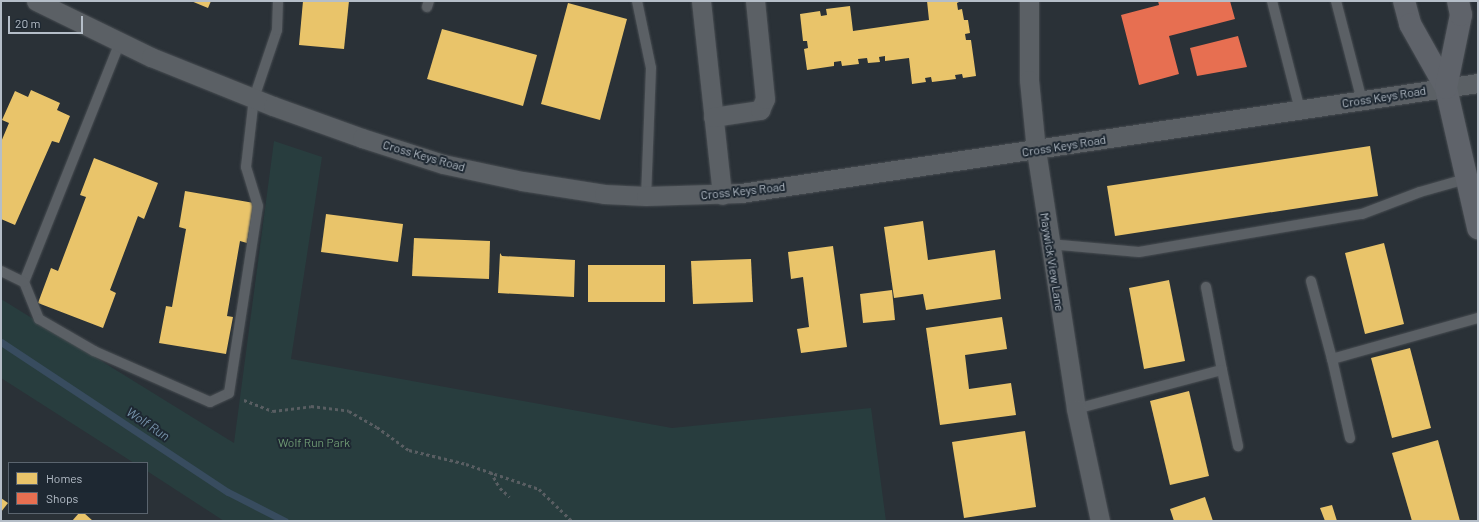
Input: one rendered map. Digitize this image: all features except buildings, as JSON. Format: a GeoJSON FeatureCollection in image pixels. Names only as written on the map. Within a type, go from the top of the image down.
{"type":"FeatureCollection","features":[{"type":"Feature","properties":{"kind":"main road"},"geometry":{"type":"LineString","coordinates":[[1404,1],[1410,24],[1446,88],[1478,228]]}},
{"type":"Feature","properties":{"kind":"main road"},"geometry":{"type":"LineString","coordinates":[[1446,88],[1461,15],[1458,1]]}},
{"type":"Feature","properties":{"kind":"street","name":"Cross Keys Road"},"geometry":{"type":"LineString","coordinates":[[36,1],[151,57],[254,98],[443,164],[522,181],[604,194],[646,196],[722,195],[1036,150],[1478,83]]}},
{"type":"Feature","properties":{"kind":"street"},"geometry":{"type":"LineString","coordinates":[[701,1],[722,195]]}},
{"type":"Feature","properties":{"kind":"street"},"geometry":{"type":"LineString","coordinates":[[713,117],[760,110],[765,99],[755,1]]}},
{"type":"Feature","properties":{"kind":"street","name":"Maywick View Lane"},"geometry":{"type":"LineString","coordinates":[[1029,1],[1029,80],[1036,150],[1049,244],[1076,409],[1100,521]]}},
{"type":"Feature","properties":{"kind":"lane"},"geometry":{"type":"LineString","coordinates":[[1,271],[24,282],[39,319],[94,351],[210,402],[228,393],[258,206],[246,167],[254,98],[277,30],[278,1]]}},
{"type":"Feature","properties":{"kind":"lane"},"geometry":{"type":"LineString","coordinates":[[637,1],[651,68],[646,196]]}},
{"type":"Feature","properties":{"kind":"lane"},"geometry":{"type":"LineString","coordinates":[[1272,1],[1300,110]]}},
{"type":"Feature","properties":{"kind":"lane"},"geometry":{"type":"LineString","coordinates":[[1336,1],[1362,101]]}},
{"type":"Feature","properties":{"kind":"lane"},"geometry":{"type":"LineString","coordinates":[[24,282],[120,42]]}},
{"type":"Feature","properties":{"kind":"lane"},"geometry":{"type":"LineString","coordinates":[[1049,244],[1139,252],[1362,214],[1420,192],[1466,179]]}},
{"type":"Feature","properties":{"kind":"lane"},"geometry":{"type":"LineString","coordinates":[[1311,281],[1332,359],[1350,438]]}},
{"type":"Feature","properties":{"kind":"lane"},"geometry":{"type":"LineString","coordinates":[[1206,287],[1238,446]]}},
{"type":"Feature","properties":{"kind":"lane"},"geometry":{"type":"LineString","coordinates":[[1332,359],[1478,318]]}},
{"type":"Feature","properties":{"kind":"lane"},"geometry":{"type":"LineString","coordinates":[[1076,409],[1222,370]]}},
{"type":"Feature","properties":{"kind":"path"},"geometry":{"type":"LineString","coordinates":[[228,393],[273,411],[311,406],[349,411],[377,427],[409,450],[490,471],[539,489],[572,521]]}},
{"type":"Feature","properties":{"kind":"path"},"geometry":{"type":"LineString","coordinates":[[490,471],[500,488],[510,497]]}},
{"type":"Feature","properties":{"kind":"green space","name":"Wolf Run Park"},"geometry":{"type":"Polygon","coordinates":[[[274,141],[322,157],[291,359],[672,428],[871,408],[886,521],[224,521],[148,472],[148,462],[132,462],[1,378],[1,299],[234,443],[274,141]]]}},
{"type":"Feature","properties":{"kind":"waterway","name":"Wolf Run"},"geometry":{"type":"LineString","coordinates":[[1,342],[228,492],[285,521]]}}]}
